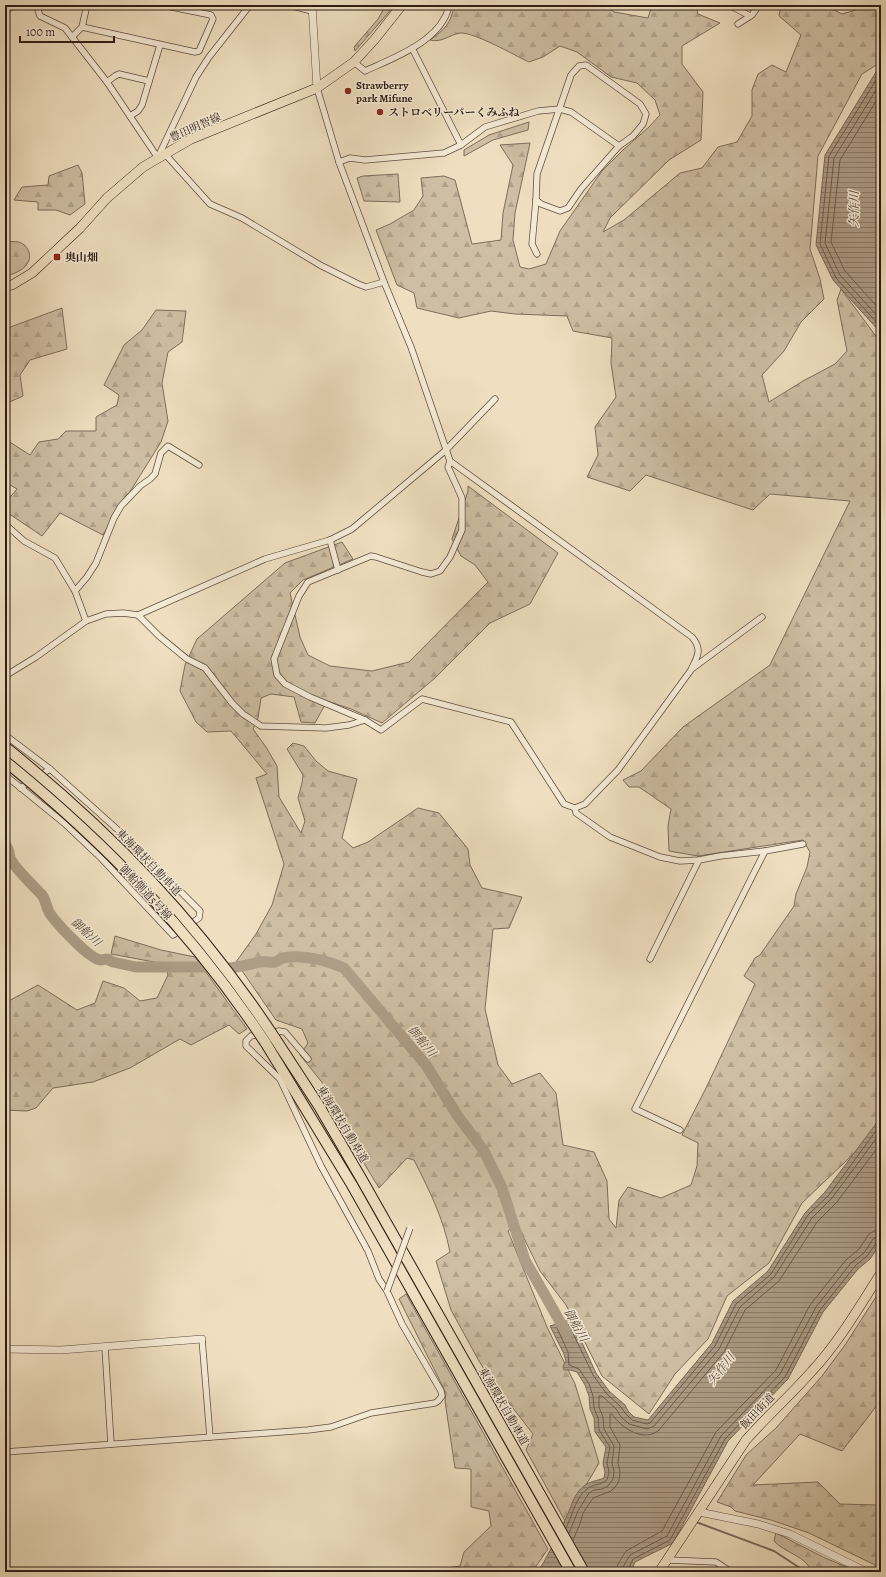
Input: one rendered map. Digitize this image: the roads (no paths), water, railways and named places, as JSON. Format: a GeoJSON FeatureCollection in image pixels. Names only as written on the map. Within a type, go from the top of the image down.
{"type":"FeatureCollection","features":[{"type":"Feature","properties":{"kind":"highway","name":"東海環状自動車道"},"geometry":{"type":"LineString","coordinates":[[5,747],[74,805],[112,840],[154,883],[210,948],[250,1002],[319,1106],[584,1572]]}},
{"type":"Feature","properties":{"kind":"highway","name":"東海環状自動車道"},"geometry":{"type":"LineString","coordinates":[[5,761],[84,828],[146,890],[184,933],[214,971],[265,1042],[352,1185],[571,1572]]}},
{"type":"Feature","properties":{"kind":"main road","name":"豊田明智線"},"geometry":{"type":"LineString","coordinates":[[5,287],[12,285],[32,273],[80,228],[107,198],[139,170],[191,139],[317,88],[354,62],[375,39],[402,5]]}},
{"type":"Feature","properties":{"kind":"main road","name":"飯田街道"},"geometry":{"type":"LineString","coordinates":[[659,1572],[746,1440],[812,1371],[835,1344],[881,1273]]}},
{"type":"Feature","properties":{"kind":"street"},"geometry":{"type":"LineString","coordinates":[[5,10],[15,5]]}},
{"type":"Feature","properties":{"kind":"street"},"geometry":{"type":"LineString","coordinates":[[72,37],[82,27],[87,5]]}},
{"type":"Feature","properties":{"kind":"street"},"geometry":{"type":"LineString","coordinates":[[82,27],[160,45],[195,52],[199,51],[213,18],[211,15],[162,5]]}},
{"type":"Feature","properties":{"kind":"street"},"geometry":{"type":"LineString","coordinates":[[161,156],[196,77],[209,56],[250,5]]}},
{"type":"Feature","properties":{"kind":"street"},"geometry":{"type":"LineString","coordinates":[[289,5],[312,8],[317,88],[339,162],[384,282],[411,347],[450,461],[697,643],[699,650],[691,670],[618,770],[585,804],[575,808],[564,804],[511,722],[422,699],[381,730],[365,720],[310,697],[285,684],[277,675],[274,659],[299,596],[308,582],[371,556],[376,556],[422,572],[432,574],[440,571],[450,557],[462,530],[462,498],[448,467],[450,461]]}},
{"type":"Feature","properties":{"kind":"street"},"geometry":{"type":"LineString","coordinates":[[354,62],[365,71],[412,48],[434,33],[445,17],[449,5]]}},
{"type":"Feature","properties":{"kind":"street"},"geometry":{"type":"LineString","coordinates":[[729,5],[750,16]]}},
{"type":"Feature","properties":{"kind":"street"},"geometry":{"type":"LineString","coordinates":[[738,24],[750,16],[759,5]]}},
{"type":"Feature","properties":{"kind":"street"},"geometry":{"type":"LineString","coordinates":[[38,10],[40,16],[65,28],[161,156],[210,204],[242,218],[320,265],[358,284],[366,287],[384,282]]}},
{"type":"Feature","properties":{"kind":"street"},"geometry":{"type":"LineString","coordinates":[[130,116],[138,111],[142,105],[160,45]]}},
{"type":"Feature","properties":{"kind":"street"},"geometry":{"type":"LineString","coordinates":[[412,48],[461,145]]}},
{"type":"Feature","properties":{"kind":"street"},"geometry":{"type":"LineString","coordinates":[[536,200],[541,204],[560,211],[568,208],[581,189],[619,146],[633,136],[643,124],[646,114],[640,104],[586,65],[579,66],[571,75],[537,174],[532,244],[537,254]]}},
{"type":"Feature","properties":{"kind":"street"},"geometry":{"type":"LineString","coordinates":[[107,82],[119,74],[149,81]]}},
{"type":"Feature","properties":{"kind":"street"},"geometry":{"type":"LineString","coordinates":[[339,162],[350,158],[365,160],[444,153],[461,145],[485,128],[538,111],[560,109],[571,112],[619,146]]}},
{"type":"Feature","properties":{"kind":"street"},"geometry":{"type":"LineString","coordinates":[[5,676],[36,657],[86,620],[106,614],[123,613],[138,615],[264,559],[330,540],[352,529],[446,450],[495,399]]}},
{"type":"Feature","properties":{"kind":"street"},"geometry":{"type":"LineString","coordinates":[[74,591],[87,577],[96,563],[114,518],[121,506],[140,486],[155,474],[161,453],[168,446],[199,465]]}},
{"type":"Feature","properties":{"kind":"street"},"geometry":{"type":"LineString","coordinates":[[5,524],[24,541],[55,558],[74,591],[86,620]]}},
{"type":"Feature","properties":{"kind":"street"},"geometry":{"type":"LineString","coordinates":[[330,540],[338,570]]}},
{"type":"Feature","properties":{"kind":"street"},"geometry":{"type":"LineString","coordinates":[[138,615],[159,636],[187,658],[206,668],[232,703],[243,714],[261,726],[326,728],[349,725],[365,720]]}},
{"type":"Feature","properties":{"kind":"street"},"geometry":{"type":"LineString","coordinates":[[691,670],[762,617]]}},
{"type":"Feature","properties":{"kind":"street","name":"御船側道5号線"},"geometry":{"type":"LineString","coordinates":[[5,735],[50,769],[128,839],[200,911],[199,918],[173,935],[102,859],[64,823],[5,775]]}},
{"type":"Feature","properties":{"kind":"street"},"geometry":{"type":"LineString","coordinates":[[20,788],[50,769]]}},
{"type":"Feature","properties":{"kind":"street"},"geometry":{"type":"LineString","coordinates":[[575,808],[576,813],[610,837],[660,857],[680,861],[699,860],[765,851],[803,844]]}},
{"type":"Feature","properties":{"kind":"street"},"geometry":{"type":"LineString","coordinates":[[102,859],[128,839]]}},
{"type":"Feature","properties":{"kind":"street"},"geometry":{"type":"LineString","coordinates":[[680,1130],[634,1109],[765,851]]}},
{"type":"Feature","properties":{"kind":"street"},"geometry":{"type":"LineString","coordinates":[[650,959],[699,860]]}},
{"type":"Feature","properties":{"kind":"street"},"geometry":{"type":"LineString","coordinates":[[5,1452],[308,1430],[331,1427],[371,1413],[435,1403],[442,1396],[441,1391],[402,1324],[387,1291],[379,1279],[362,1240],[321,1166],[280,1080],[246,1046],[246,1041],[251,1036],[279,1031],[285,1032],[308,1058]]}},
{"type":"Feature","properties":{"kind":"street"},"geometry":{"type":"LineString","coordinates":[[387,1291],[410,1228]]}},
{"type":"Feature","properties":{"kind":"street"},"geometry":{"type":"LineString","coordinates":[[5,1349],[60,1350],[105,1348],[202,1339],[210,1437]]}},
{"type":"Feature","properties":{"kind":"street"},"geometry":{"type":"LineString","coordinates":[[105,1348],[111,1444]]}},
{"type":"Feature","properties":{"kind":"street"},"geometry":{"type":"LineString","coordinates":[[698,1514],[758,1524],[790,1534],[867,1572]]}},
{"type":"Feature","properties":{"kind":"street"},"geometry":{"type":"LineString","coordinates":[[668,1560],[716,1562],[731,1572]]}},
{"type":"Feature","properties":{"kind":"water","name":"矢作川"},"geometry":{"type":"Polygon","coordinates":[[[881,64],[881,333],[833,280],[816,245],[825,155],[881,64]]]}},
{"type":"Feature","properties":{"kind":"water","name":"矢作川"},"geometry":{"type":"Polygon","coordinates":[[[881,1117],[881,1243],[870,1259],[858,1269],[823,1312],[788,1379],[728,1441],[673,1543],[635,1562],[631,1572],[538,1572],[556,1540],[577,1493],[586,1484],[604,1478],[605,1472],[603,1463],[606,1447],[595,1432],[594,1418],[590,1409],[589,1396],[585,1385],[577,1372],[564,1370],[563,1366],[566,1361],[564,1354],[550,1326],[571,1319],[596,1373],[609,1391],[625,1405],[634,1417],[648,1420],[712,1343],[733,1301],[768,1271],[805,1213],[825,1192],[881,1117]]]}},
{"type":"Feature","properties":{"kind":"waterway","name":"御船川"},"geometry":{"type":"LineString","coordinates":[[5,844],[14,865],[42,895],[48,910],[65,932],[89,954],[101,960],[107,959],[113,962],[136,967],[234,968],[262,962],[275,962],[283,958],[307,957],[329,962],[344,968],[426,1065],[457,1115],[484,1151],[502,1188],[525,1260],[567,1334]]}},
{"type":"Feature","properties":{"kind":"waterway"},"geometry":{"type":"LineString","coordinates":[[696,1522],[774,1551],[803,1570],[824,1570],[832,1572]]}},
{"type":"Feature","properties":{"kind":"place","name":"Strawberry park Mifune"},"geometry":{"type":"Point","coordinates":[348,91]}},
{"type":"Feature","properties":{"kind":"place","name":"ストロベリーパーくみふね"},"geometry":{"type":"Point","coordinates":[380,112]}},
{"type":"Feature","properties":{"kind":"place","name":"奥山畑"},"geometry":{"type":"Point","coordinates":[57,257]}}]}
